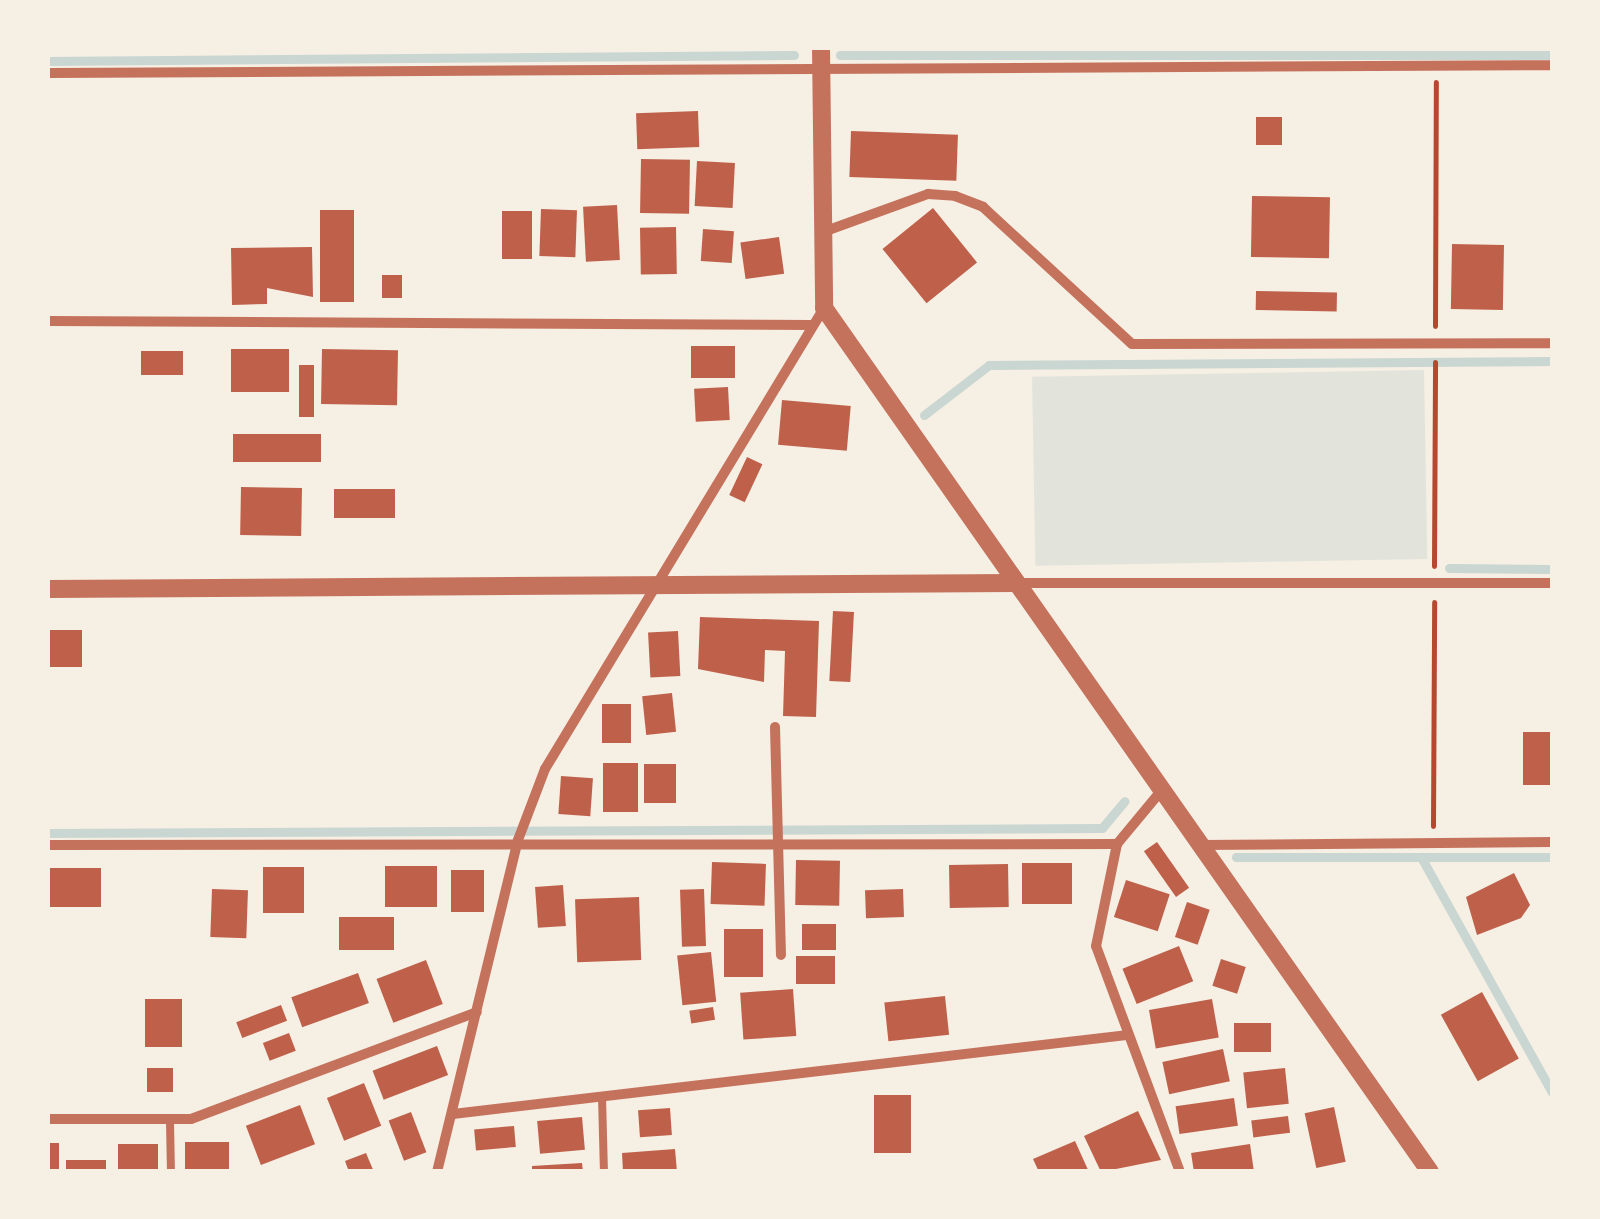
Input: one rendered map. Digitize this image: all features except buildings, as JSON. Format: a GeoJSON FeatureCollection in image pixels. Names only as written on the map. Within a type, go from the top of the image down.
{"type":"FeatureCollection","features":[{"type":"Feature","properties":{"kind":"street"},"geometry":{"type":"LineString","coordinates":[[821,48],[818,234],[824,308],[1430,1172]]}},
{"type":"Feature","properties":{"kind":"street"},"geometry":{"type":"LineString","coordinates":[[48,73],[1552,64]]}},
{"type":"Feature","properties":{"kind":"street"},"geometry":{"type":"LineString","coordinates":[[818,234],[928,194],[955,196],[982,207],[1132,344],[1552,343]]}},
{"type":"Feature","properties":{"kind":"street"},"geometry":{"type":"LineString","coordinates":[[437,1172],[518,840],[529,811],[653,583],[824,308]]}},
{"type":"Feature","properties":{"kind":"street"},"geometry":{"type":"LineString","coordinates":[[48,321],[813,324]]}},
{"type":"Feature","properties":{"kind":"street"},"geometry":{"type":"LineString","coordinates":[[48,589],[653,583],[1552,583]]}},
{"type":"Feature","properties":{"kind":"street"},"geometry":{"type":"LineString","coordinates":[[775,726],[774,816],[781,955]]}},
{"type":"Feature","properties":{"kind":"street"},"geometry":{"type":"LineString","coordinates":[[1162,792],[1117,844],[1096,946],[1180,1172]]}},
{"type":"Feature","properties":{"kind":"street"},"geometry":{"type":"LineString","coordinates":[[48,845],[518,840],[1117,844]]}},
{"type":"Feature","properties":{"kind":"street"},"geometry":{"type":"LineString","coordinates":[[1200,845],[1552,842]]}},
{"type":"Feature","properties":{"kind":"street"},"geometry":{"type":"LineString","coordinates":[[48,1119],[170,1122],[478,1012]]}},
{"type":"Feature","properties":{"kind":"street"},"geometry":{"type":"LineString","coordinates":[[453,1114],[1128,1036]]}},
{"type":"Feature","properties":{"kind":"lane"},"geometry":{"type":"LineString","coordinates":[[602,1097],[604,1172]]}},
{"type":"Feature","properties":{"kind":"lane"},"geometry":{"type":"LineString","coordinates":[[170,1122],[171,1172]]}},
{"type":"Feature","properties":{"kind":"path"},"geometry":{"type":"LineString","coordinates":[[1433,843],[1436,64]]}},
{"type":"Feature","properties":{"kind":"shaded area"},"geometry":{"type":"Polygon","coordinates":[[[1424,370],[1427,559],[1035,566],[1032,377],[1424,370]]]}},
{"type":"Feature","properties":{"kind":"waterway"},"geometry":{"type":"LineString","coordinates":[[48,61],[794,55]]}},
{"type":"Feature","properties":{"kind":"waterway"},"geometry":{"type":"LineString","coordinates":[[840,55],[1552,55]]}},
{"type":"Feature","properties":{"kind":"waterway"},"geometry":{"type":"LineString","coordinates":[[924,415],[989,365],[1552,361]]}},
{"type":"Feature","properties":{"kind":"waterway"},"geometry":{"type":"LineString","coordinates":[[1449,568],[1552,569]]}},
{"type":"Feature","properties":{"kind":"waterway"},"geometry":{"type":"LineString","coordinates":[[48,833],[1102,828],[1125,801]]}},
{"type":"Feature","properties":{"kind":"waterway"},"geometry":{"type":"LineString","coordinates":[[1236,857],[1552,857]]}},
{"type":"Feature","properties":{"kind":"waterway"},"geometry":{"type":"LineString","coordinates":[[1421,857],[1552,1092]]}}]}
